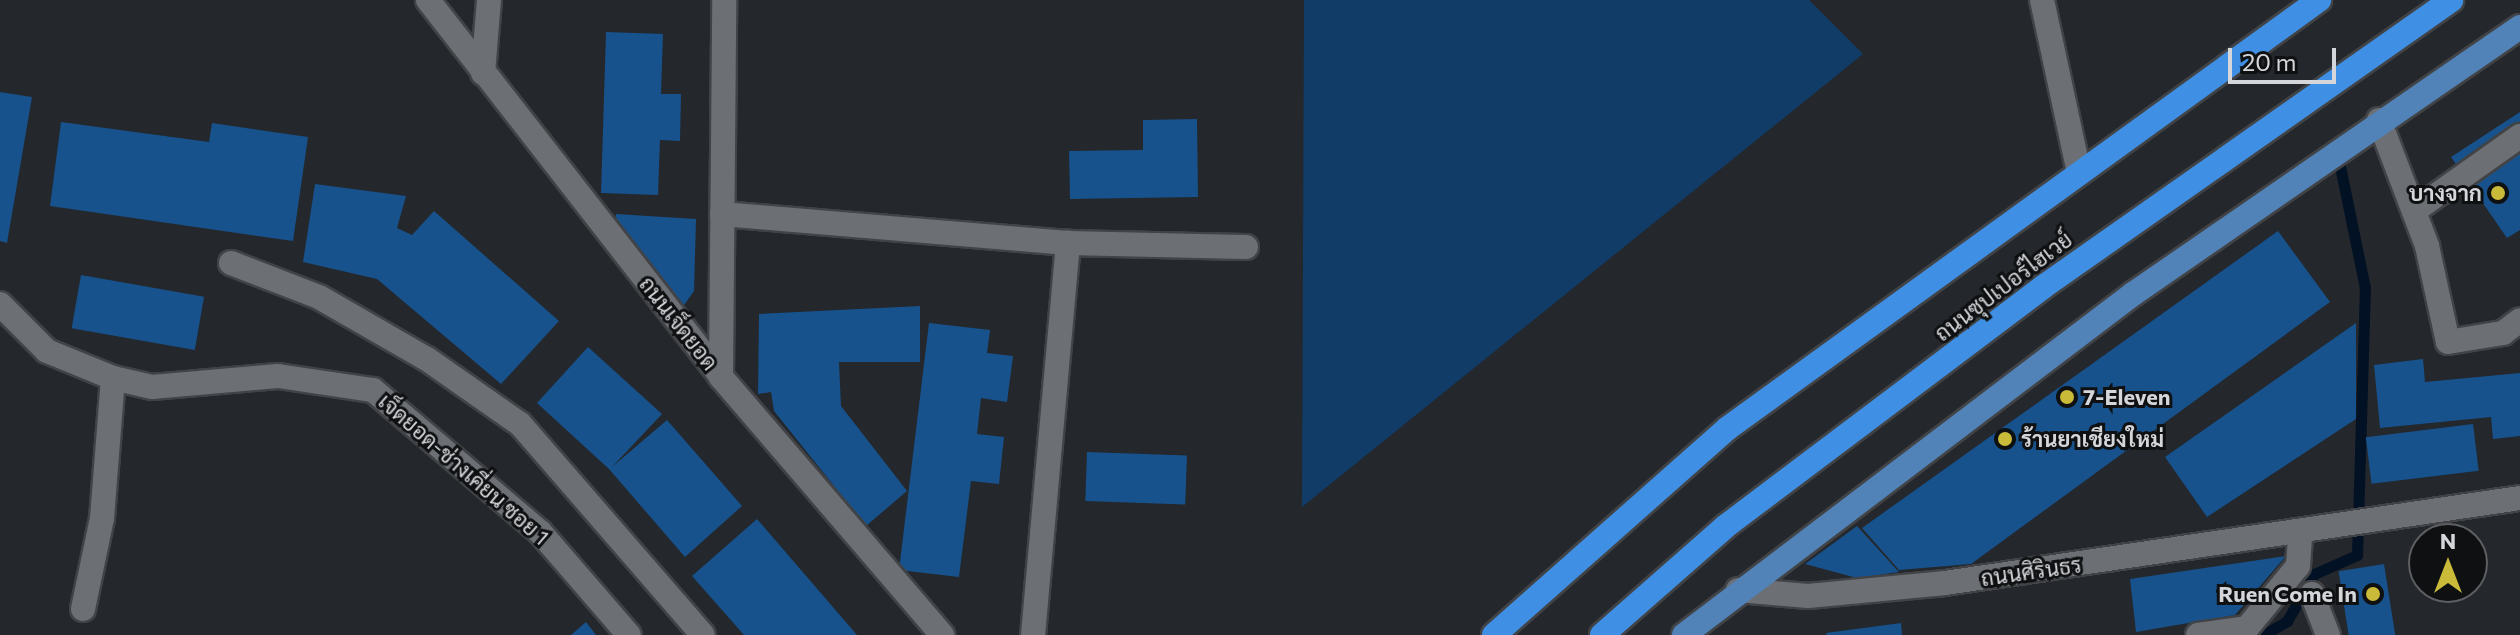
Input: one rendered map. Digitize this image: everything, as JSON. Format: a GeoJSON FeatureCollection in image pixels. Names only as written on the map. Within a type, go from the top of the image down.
{"type":"FeatureCollection","features":[{"type":"Feature","properties":{"kind":"highway","name":"ถนนซุปเปอร์ไฮเวย์"},"geometry":{"type":"LineString","coordinates":[[1602,635],[1726,526],[2043,287],[2451,0]]}},
{"type":"Feature","properties":{"kind":"highway"},"geometry":{"type":"LineString","coordinates":[[1494,635],[1728,428],[2078,168],[2306,4]]}},
{"type":"Feature","properties":{"kind":"main road"},"geometry":{"type":"LineString","coordinates":[[1684,635],[1936,437],[2520,27]]}},
{"type":"Feature","properties":{"kind":"street","name":"ถนนเจ็ดยอด"},"geometry":{"type":"LineString","coordinates":[[428,0],[721,377],[942,635]]}},
{"type":"Feature","properties":{"kind":"street"},"geometry":{"type":"LineString","coordinates":[[483,73],[489,0]]}},
{"type":"Feature","properties":{"kind":"street"},"geometry":{"type":"LineString","coordinates":[[721,377],[724,0]]}},
{"type":"Feature","properties":{"kind":"street"},"geometry":{"type":"LineString","coordinates":[[2042,0],[2078,168]]}},
{"type":"Feature","properties":{"kind":"street"},"geometry":{"type":"LineString","coordinates":[[2382,125],[2414,211],[2448,342],[2503,333],[2520,320]]}},
{"type":"Feature","properties":{"kind":"street"},"geometry":{"type":"LineString","coordinates":[[2414,211],[2520,136]]}},
{"type":"Feature","properties":{"kind":"street"},"geometry":{"type":"LineString","coordinates":[[722,214],[1068,243],[1246,247]]}},
{"type":"Feature","properties":{"kind":"street"},"geometry":{"type":"LineString","coordinates":[[1033,635],[1068,243]]}},
{"type":"Feature","properties":{"kind":"street"},"geometry":{"type":"LineString","coordinates":[[231,263],[319,297],[427,359],[520,424],[703,635]]}},
{"type":"Feature","properties":{"kind":"street","name":"เจ็ดยอด-ช่างเคี่ยน ซอย 1"},"geometry":{"type":"LineString","coordinates":[[0,304],[47,351],[113,378],[152,387],[278,376],[373,390],[540,532],[629,635]]}},
{"type":"Feature","properties":{"kind":"street"},"geometry":{"type":"LineString","coordinates":[[83,609],[102,518],[113,378]]}},
{"type":"Feature","properties":{"kind":"street","name":"ถนนศิรินธร"},"geometry":{"type":"LineString","coordinates":[[1738,590],[1808,596],[1930,584],[2311,533],[2520,498]]}},
{"type":"Feature","properties":{"kind":"street"},"geometry":{"type":"LineString","coordinates":[[2198,635],[2247,628],[2298,566],[2311,533]]}},
{"type":"Feature","properties":{"kind":"street"},"geometry":{"type":"LineString","coordinates":[[2312,594],[2328,635]]}},
{"type":"Feature","properties":{"kind":"shaded area"},"geometry":{"type":"Polygon","coordinates":[[[1304,0],[1809,0],[1863,54],[1302,507],[1304,0]]]}},
{"type":"Feature","properties":{"kind":"building"},"geometry":{"type":"Polygon","coordinates":[[[606,32],[663,34],[661,94],[681,94],[680,141],[660,140],[658,195],[601,193],[606,32]]]}},
{"type":"Feature","properties":{"kind":"building"},"geometry":{"type":"Polygon","coordinates":[[[0,92],[32,97],[7,243],[0,241],[0,92]]]}},
{"type":"Feature","properties":{"kind":"building","name":"บางจาก"},"geometry":{"type":"Polygon","coordinates":[[[2520,112],[2520,230],[2507,238],[2451,157],[2520,112]]]}},
{"type":"Feature","properties":{"kind":"building"},"geometry":{"type":"Polygon","coordinates":[[[1197,119],[1198,197],[1070,199],[1069,151],[1143,150],[1143,120],[1197,119]]]}},
{"type":"Feature","properties":{"kind":"building"},"geometry":{"type":"Polygon","coordinates":[[[61,122],[209,142],[212,123],[308,137],[293,241],[50,206],[61,122]]]}},
{"type":"Feature","properties":{"kind":"building"},"geometry":{"type":"Polygon","coordinates":[[[315,184],[406,196],[397,228],[412,235],[434,211],[559,321],[501,384],[377,279],[303,262],[315,184]]]}},
{"type":"Feature","properties":{"kind":"building"},"geometry":{"type":"Polygon","coordinates":[[[616,214],[696,219],[694,291],[675,318],[613,235],[616,214]]]}},
{"type":"Feature","properties":{"kind":"building"},"geometry":{"type":"Polygon","coordinates":[[[2278,231],[2330,302],[1971,564],[1899,570],[1862,528],[2278,231]]]}},
{"type":"Feature","properties":{"kind":"building"},"geometry":{"type":"Polygon","coordinates":[[[81,275],[204,297],[195,350],[72,328],[81,275]]]}},
{"type":"Feature","properties":{"kind":"building"},"geometry":{"type":"Polygon","coordinates":[[[920,306],[920,362],[839,362],[841,406],[907,491],[866,526],[774,411],[771,392],[758,394],[759,314],[920,306]]]}},
{"type":"Feature","properties":{"kind":"building"},"geometry":{"type":"Polygon","coordinates":[[[929,323],[990,330],[987,353],[1013,356],[1007,402],[981,398],[977,434],[1004,437],[999,484],[971,481],[959,577],[899,570],[929,323]]]}},
{"type":"Feature","properties":{"kind":"building"},"geometry":{"type":"Polygon","coordinates":[[[2356,323],[2356,419],[2207,517],[2165,457],[2356,323]]]}},
{"type":"Feature","properties":{"kind":"building"},"geometry":{"type":"Polygon","coordinates":[[[588,347],[662,414],[612,467],[667,420],[742,506],[685,557],[609,469],[537,403],[588,347]]]}},
{"type":"Feature","properties":{"kind":"building"},"geometry":{"type":"Polygon","coordinates":[[[2423,359],[2425,382],[2520,373],[2520,436],[2493,439],[2491,417],[2380,428],[2374,365],[2423,359]]]}},
{"type":"Feature","properties":{"kind":"building"},"geometry":{"type":"Polygon","coordinates":[[[2473,424],[2479,471],[2372,484],[2366,437],[2473,424]]]}},
{"type":"Feature","properties":{"kind":"building"},"geometry":{"type":"Polygon","coordinates":[[[1087,452],[1187,455],[1185,504],[1085,501],[1087,452]]]}},
{"type":"Feature","properties":{"kind":"building"},"geometry":{"type":"Polygon","coordinates":[[[757,519],[857,635],[744,635],[692,576],[757,519]]]}},
{"type":"Feature","properties":{"kind":"building"},"geometry":{"type":"Polygon","coordinates":[[[1857,526],[1899,572],[1857,578],[1805,564],[1857,526]]]}},
{"type":"Feature","properties":{"kind":"building"},"geometry":{"type":"Polygon","coordinates":[[[2286,556],[2235,615],[2136,632],[2130,579],[2286,556]]]}},
{"type":"Feature","properties":{"kind":"building"},"geometry":{"type":"Polygon","coordinates":[[[2384,564],[2395,635],[2349,635],[2339,571],[2384,564]]]}},
{"type":"Feature","properties":{"kind":"building"},"geometry":{"type":"Polygon","coordinates":[[[586,622],[596,635],[571,635],[586,622]]]}},
{"type":"Feature","properties":{"kind":"building"},"geometry":{"type":"Polygon","coordinates":[[[1901,623],[1902,635],[1826,633],[1901,623]]]}},
{"type":"Feature","properties":{"kind":"waterway"},"geometry":{"type":"LineString","coordinates":[[2263,635],[2287,621],[2314,574],[2357,555],[2365,288],[2338,157]]}},
{"type":"Feature","properties":{"kind":"place","name":"บางจาก"},"geometry":{"type":"Point","coordinates":[2498,193]}},
{"type":"Feature","properties":{"kind":"place","name":"7-Eleven"},"geometry":{"type":"Point","coordinates":[2067,397]}},
{"type":"Feature","properties":{"kind":"place","name":"ร้านยาเชียงใหม่"},"geometry":{"type":"Point","coordinates":[2005,439]}},
{"type":"Feature","properties":{"kind":"place","name":"Ruen Come In"},"geometry":{"type":"Point","coordinates":[2373,594]}}]}
